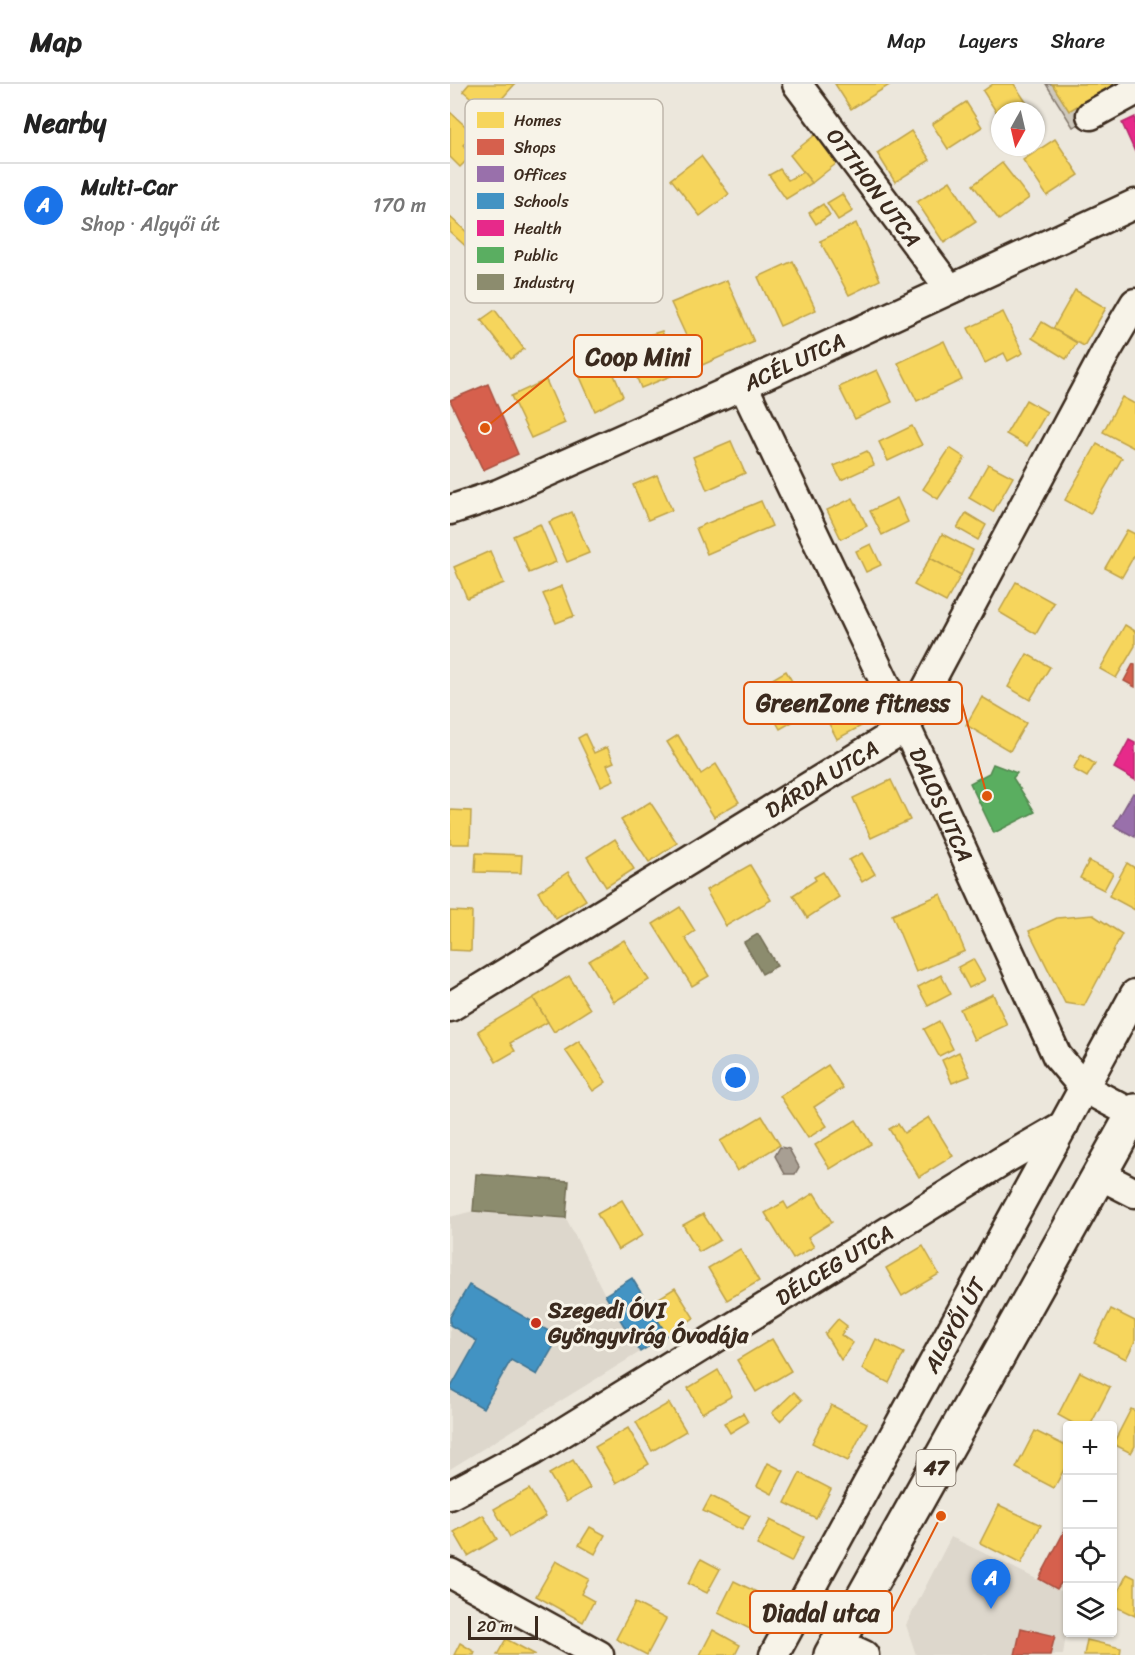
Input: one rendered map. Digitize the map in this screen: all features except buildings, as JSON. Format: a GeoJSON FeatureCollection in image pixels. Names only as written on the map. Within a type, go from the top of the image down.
{"type":"FeatureCollection","features":[{"type":"Feature","properties":{"kind":"main road","name":"47"},"geometry":{"type":"LineString","coordinates":[[844,1651],[1134,1112]]}},
{"type":"Feature","properties":{"kind":"street","name":"OTTHON UTCA"},"geometry":{"type":"LineString","coordinates":[[797,84],[950,290]]}},
{"type":"Feature","properties":{"kind":"street"},"geometry":{"type":"LineString","coordinates":[[1091,115],[1135,91]]}},
{"type":"Feature","properties":{"kind":"street","name":"ACÉL UTCA"},"geometry":{"type":"LineString","coordinates":[[450,510],[498,494],[743,385],[1135,204]]}},
{"type":"Feature","properties":{"kind":"street"},"geometry":{"type":"LineString","coordinates":[[906,727],[1106,352],[1135,303]]}},
{"type":"Feature","properties":{"kind":"street","name":"DALOS UTCA"},"geometry":{"type":"LineString","coordinates":[[743,385],[906,727],[1057,1056],[1084,1088]]}},
{"type":"Feature","properties":{"kind":"street","name":"DÁRDA UTCA"},"geometry":{"type":"LineString","coordinates":[[450,1007],[906,727]]}},
{"type":"Feature","properties":{"kind":"street","name":"ALGYŐI ÚT"},"geometry":{"type":"LineString","coordinates":[[774,1655],[1135,994]]}},
{"type":"Feature","properties":{"kind":"street"},"geometry":{"type":"LineString","coordinates":[[1084,1088],[1134,1112]]}},
{"type":"Feature","properties":{"kind":"street","name":"DÉLCEG UTCA"},"geometry":{"type":"LineString","coordinates":[[450,1495],[531,1452],[992,1167],[1064,1125]]}},
{"type":"Feature","properties":{"kind":"street"},"geometry":{"type":"LineString","coordinates":[[1100,1175],[1135,1193]]}},
{"type":"Feature","properties":{"kind":"street"},"geometry":{"type":"LineString","coordinates":[[450,1573],[599,1655]]}},
{"type":"Feature","properties":{"kind":"shaded area"},"geometry":{"type":"Polygon","coordinates":[[[1046,84],[1135,84],[1135,98],[1073,127],[1046,84]]]}},
{"type":"Feature","properties":{"kind":"shaded area"},"geometry":{"type":"Polygon","coordinates":[[[780,1147],[789,1149],[799,1167],[795,1174],[785,1174],[775,1156],[780,1147]]]}},
{"type":"Feature","properties":{"kind":"shaded area","name":"Szegedi ÓVI Gyöngyvirág Óvodája"},"geometry":{"type":"Polygon","coordinates":[[[473,1211],[566,1218],[605,1295],[640,1352],[450,1469],[450,1217],[473,1211]]]}},
{"type":"Feature","properties":{"kind":"shaded area"},"geometry":{"type":"Polygon","coordinates":[[[951,1537],[1063,1592],[1063,1637],[1066,1637],[1063,1655],[916,1655],[906,1625],[951,1537]]]}},
{"type":"Feature","properties":{"kind":"place","name":"Coop Mini"},"geometry":{"type":"Point","coordinates":[485,428]}},
{"type":"Feature","properties":{"kind":"place","name":"GreenZone fitness"},"geometry":{"type":"Point","coordinates":[987,796]}},
{"type":"Feature","properties":{"kind":"place","name":"Szegedi ÓVI Gyöngyvirág Óvodája"},"geometry":{"type":"Point","coordinates":[536,1323]}},
{"type":"Feature","properties":{"kind":"place","name":"Diadal utca"},"geometry":{"type":"Point","coordinates":[941,1516]}},
{"type":"Feature","properties":{"kind":"place","name":"Multi-Car"},"geometry":{"type":"Point","coordinates":[991,1609]}}]}
